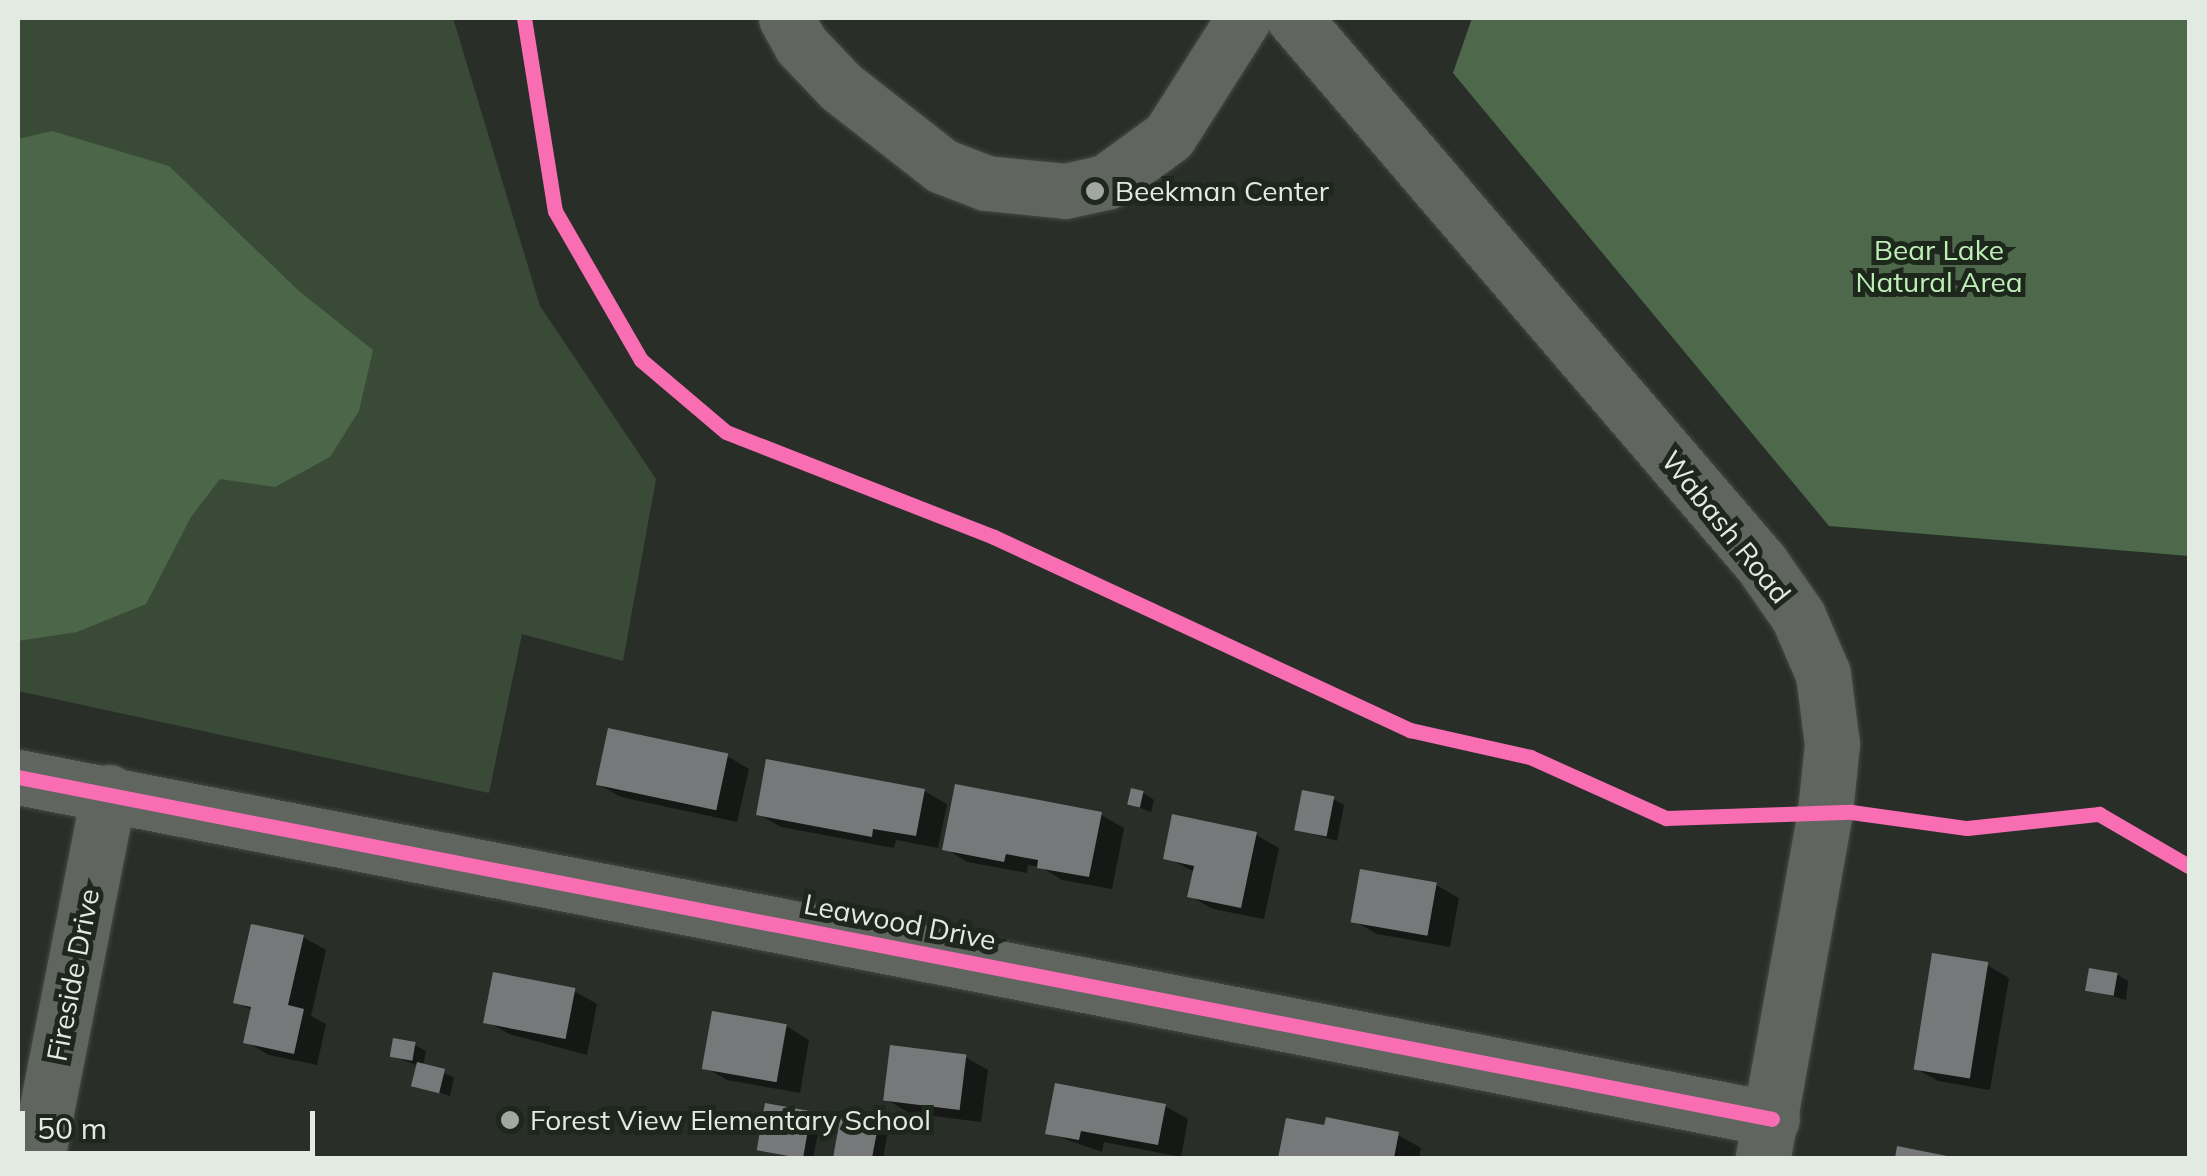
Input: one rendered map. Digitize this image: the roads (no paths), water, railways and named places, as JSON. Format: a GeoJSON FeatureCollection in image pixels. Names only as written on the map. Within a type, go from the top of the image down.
{"type":"FeatureCollection","features":[{"type":"Feature","properties":{"kind":"street"},"geometry":{"type":"LineString","coordinates":[[786,18],[801,45],[840,87],[942,166],[986,183],[1065,191],[1106,182],[1169,136],[1244,18]]}},
{"type":"Feature","properties":{"kind":"street","name":"Wabash Road"},"geometry":{"type":"LineString","coordinates":[[1294,18],[1396,144],[1761,563],[1798,616],[1823,674],[1832,744],[1767,1139]]}},
{"type":"Feature","properties":{"kind":"street","name":"Leawood Drive"},"geometry":{"type":"LineString","coordinates":[[18,777],[109,792],[1767,1139]]}},
{"type":"Feature","properties":{"kind":"street","name":"Fireside Drive"},"geometry":{"type":"LineString","coordinates":[[37,1158],[109,792]]}},
{"type":"Feature","properties":{"kind":"place","name":"Beekman Center"},"geometry":{"type":"Point","coordinates":[1095,191]}},
{"type":"Feature","properties":{"kind":"place","name":"Forest View Elementary School"},"geometry":{"type":"Point","coordinates":[510,1120]}},
{"type":"Feature","properties":{"kind":"park label","name":"Bear Lake Natural Area"},"geometry":{"type":"Point","coordinates":[1939,266]}}]}
